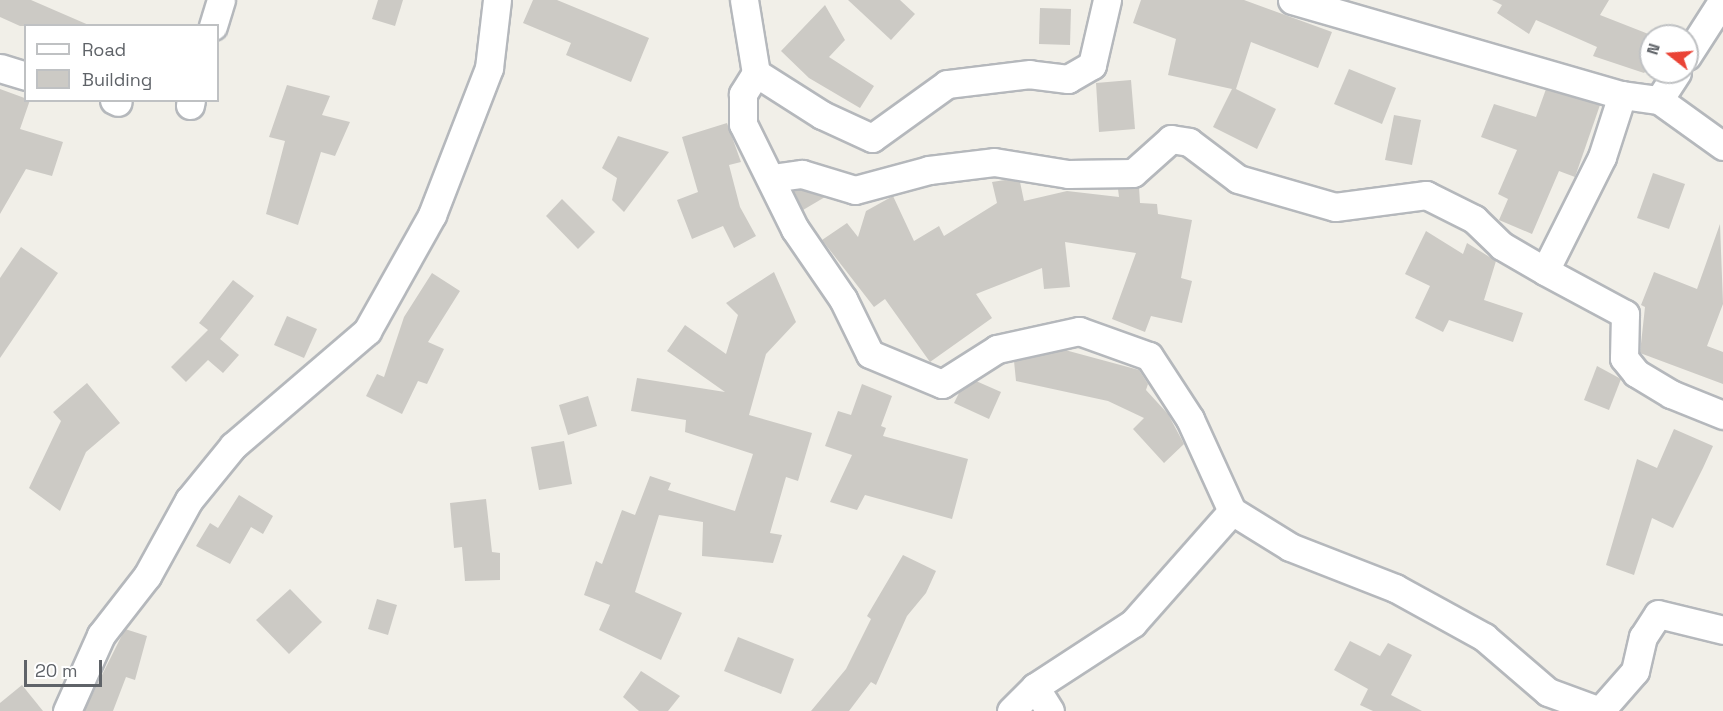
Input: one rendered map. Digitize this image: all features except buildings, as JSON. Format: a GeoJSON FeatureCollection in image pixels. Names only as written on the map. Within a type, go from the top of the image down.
{"type":"FeatureCollection","features":[{"type":"Feature","properties":{"kind":"street"},"geometry":{"type":"LineString","coordinates":[[214,24],[221,0]]}},
{"type":"Feature","properties":{"kind":"street"},"geometry":{"type":"LineString","coordinates":[[67,711],[101,635],[147,576],[189,500],[233,446],[367,331],[432,215],[489,68],[497,0]]}},
{"type":"Feature","properties":{"kind":"street"},"geometry":{"type":"LineString","coordinates":[[744,0],[756,73],[743,94],[743,124],[772,178],[795,229],[843,299],[870,354],[942,384],[997,349],[1079,332],[1149,357],[1190,419],[1232,511],[1290,547],[1395,588],[1484,637],[1548,692],[1600,711],[1635,671],[1643,637],[1658,614],[1723,630]]}},
{"type":"Feature","properties":{"kind":"street"},"geometry":{"type":"LineString","coordinates":[[756,73],[822,115],[872,138],[947,84],[1030,74],[1068,79],[1092,65],[1107,0]]}},
{"type":"Feature","properties":{"kind":"street"},"geometry":{"type":"LineString","coordinates":[[1293,0],[1622,95],[1659,100],[1723,146]]}},
{"type":"Feature","properties":{"kind":"street"},"geometry":{"type":"LineString","coordinates":[[1699,38],[1723,0]]}},
{"type":"Feature","properties":{"kind":"street"},"geometry":{"type":"LineString","coordinates":[[0,68],[24,75]]}},
{"type":"Feature","properties":{"kind":"street"},"geometry":{"type":"LineString","coordinates":[[1659,100],[1669,84]]}},
{"type":"Feature","properties":{"kind":"street"},"geometry":{"type":"LineString","coordinates":[[1545,271],[1602,157],[1622,95]]}},
{"type":"Feature","properties":{"kind":"street"},"geometry":{"type":"LineString","coordinates":[[772,178],[801,174],[855,190],[929,170],[994,162],[1068,174],[1133,172],[1172,139],[1189,142],[1238,179],[1335,207],[1426,195],[1474,219],[1502,246],[1625,314],[1624,358],[1636,373],[1723,415]]}},
{"type":"Feature","properties":{"kind":"street"},"geometry":{"type":"LineString","coordinates":[[1011,711],[1035,687],[1133,623],[1232,511]]}},
{"type":"Feature","properties":{"kind":"street"},"geometry":{"type":"LineString","coordinates":[[1035,687],[1050,711]]}}]}
